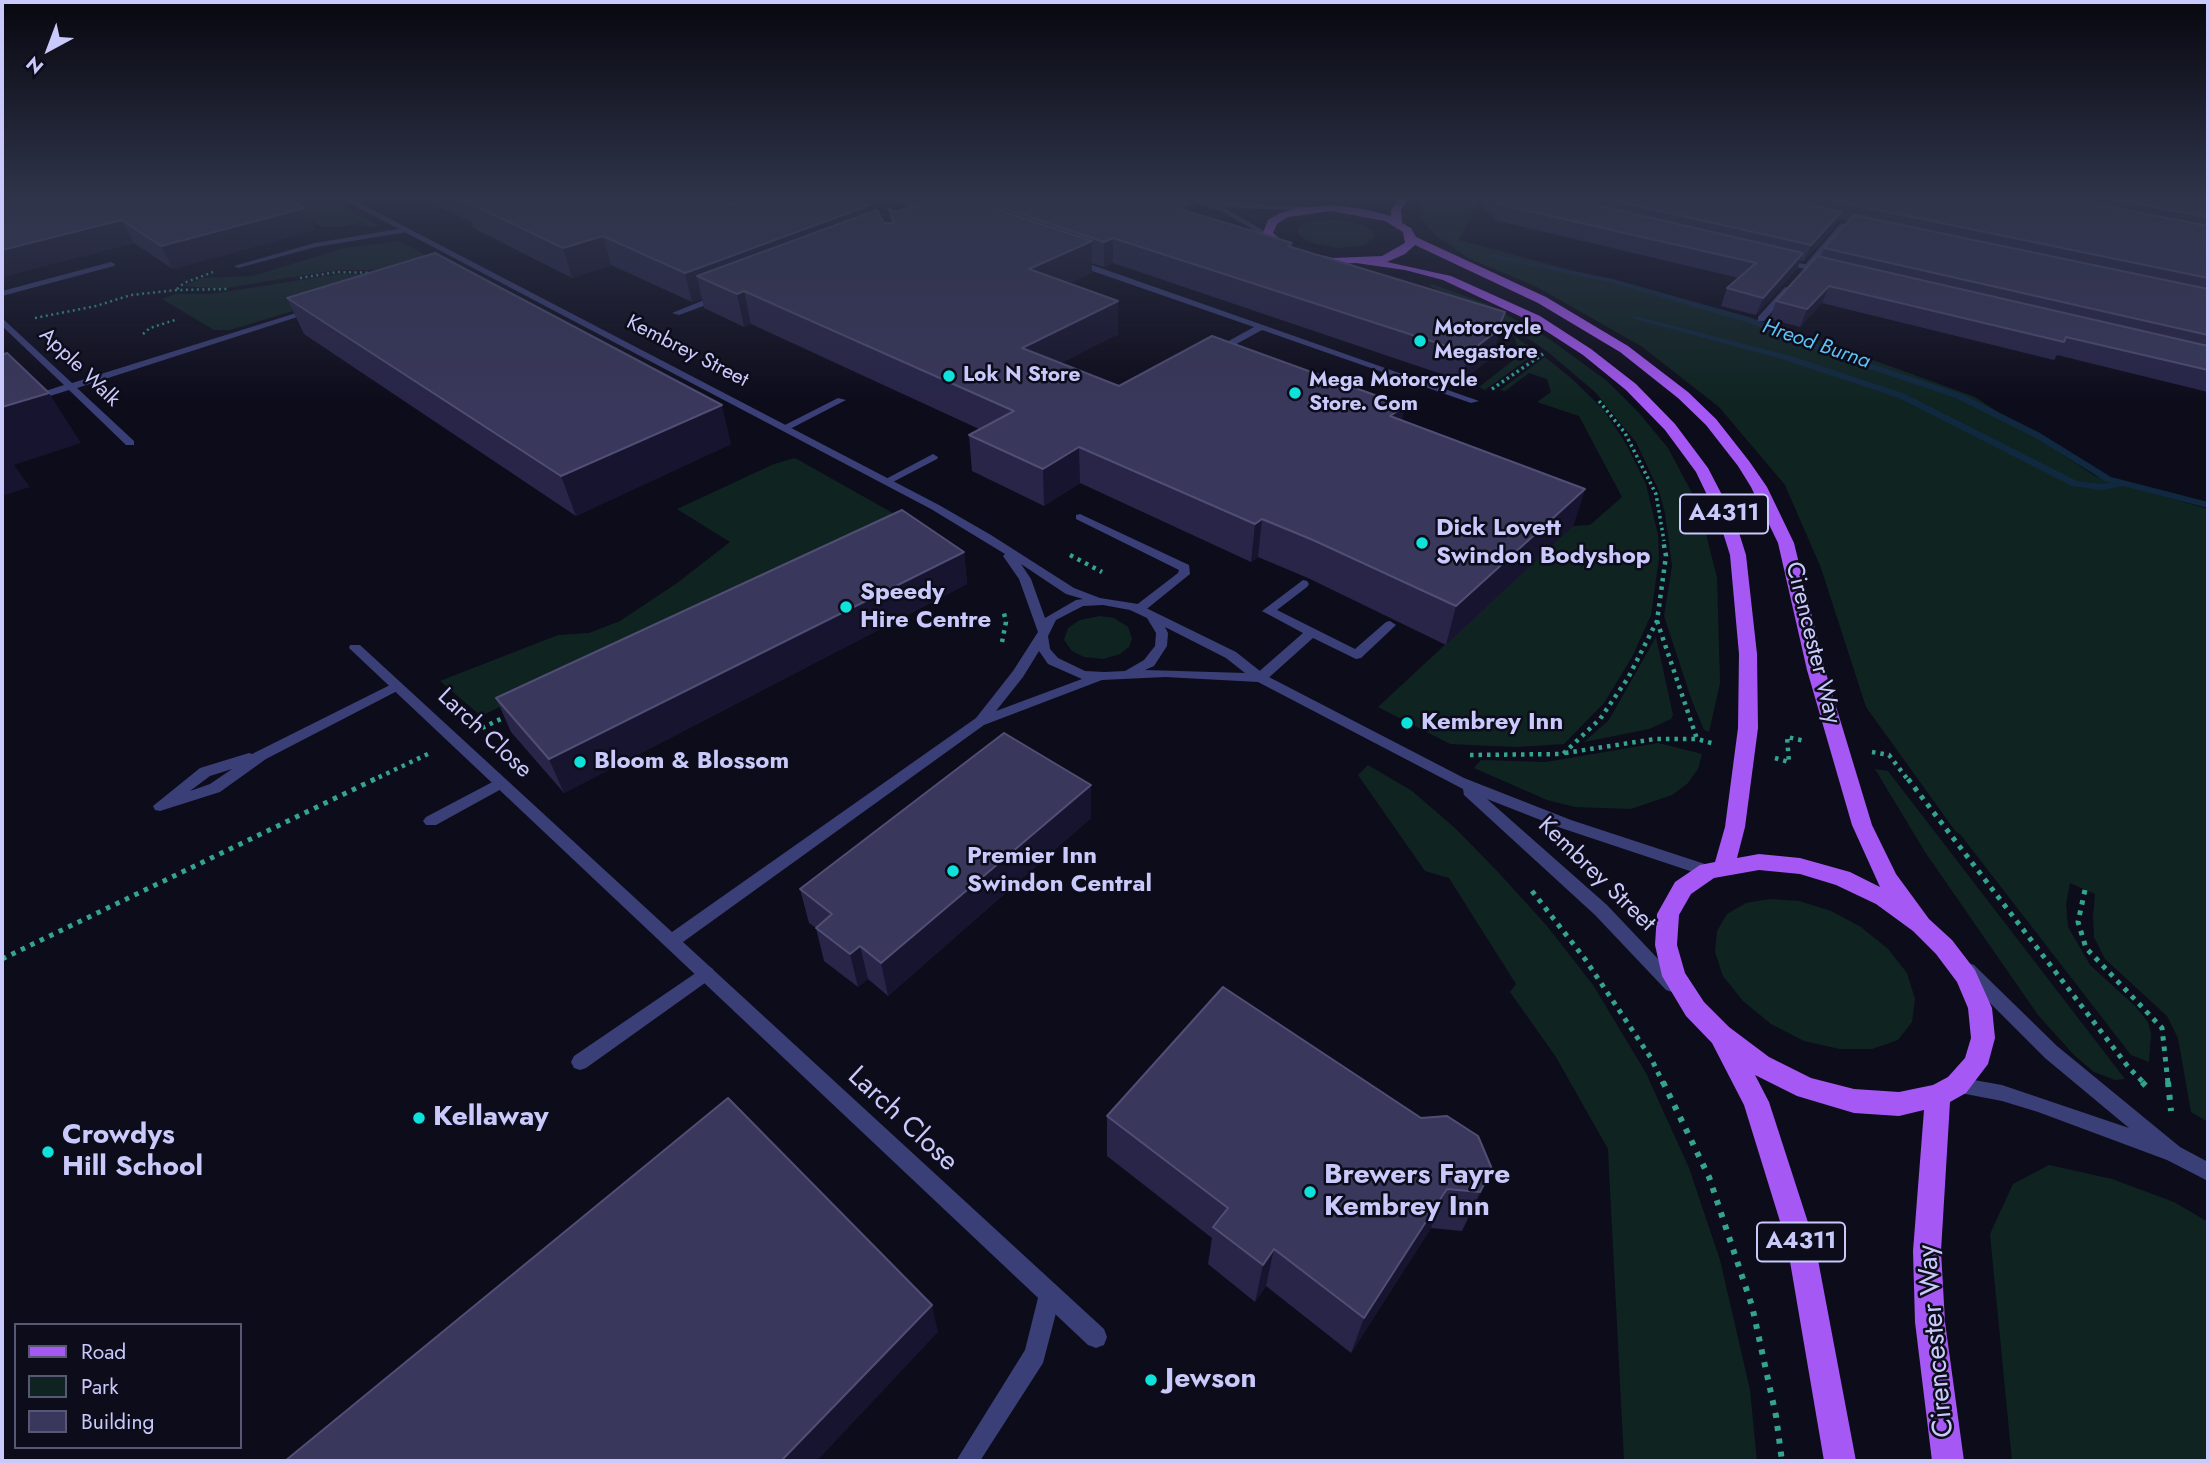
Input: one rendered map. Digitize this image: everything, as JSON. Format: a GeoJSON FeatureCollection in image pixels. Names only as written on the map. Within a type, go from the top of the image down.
{"type":"FeatureCollection","features":[{"type":"Feature","properties":{"kind":"main road","name":"A4311"},"geometry":{"type":"LineString","coordinates":[[1406,267],[1447,278],[1536,319],[1616,375],[1657,413],[1687,448],[1712,486],[1738,555],[1748,654],[1745,751],[1735,827],[1716,869]]}},
{"type":"Feature","properties":{"kind":"main road","name":"Cirencester Way"},"geometry":{"type":"LineString","coordinates":[[1471,267],[1592,328],[1662,377],[1717,429],[1759,486],[1786,543],[1816,670],[1862,825],[1887,878],[1921,925]]}},
{"type":"Feature","properties":{"kind":"main road","name":"A4311"},"geometry":{"type":"LineString","coordinates":[[1773,863],[1800,866],[1842,878],[1884,898],[1921,925],[1944,947],[1967,977],[1980,1008],[1983,1038],[1976,1064],[1948,1091],[1899,1104],[1865,1102],[1805,1088],[1760,1065],[1720,1035],[1695,1009],[1674,976],[1666,945],[1668,914],[1682,888],[1716,869],[1773,863]]}},
{"type":"Feature","properties":{"kind":"main road","name":"A4311"},"geometry":{"type":"LineString","coordinates":[[1720,1035],[1756,1102],[1801,1244],[1840,1461]]}},
{"type":"Feature","properties":{"kind":"main road","name":"Cirencester Way"},"geometry":{"type":"LineString","coordinates":[[1948,1091],[1927,1251],[1930,1322],[1948,1461]]}},
{"type":"Feature","properties":{"kind":"street"},"geometry":{"type":"LineString","coordinates":[[2,294],[99,267]]}},
{"type":"Feature","properties":{"kind":"street","name":"Kembrey Street"},"geometry":{"type":"LineString","coordinates":[[475,267],[887,481],[964,523],[1070,591],[1144,612],[1231,655],[1260,678],[1459,782],[1566,824],[1716,869]]}},
{"type":"Feature","properties":{"kind":"street"},"geometry":{"type":"LineString","coordinates":[[1091,267],[1474,401]]}},
{"type":"Feature","properties":{"kind":"street"},"geometry":{"type":"LineString","coordinates":[[1761,319],[1808,267]]}},
{"type":"Feature","properties":{"kind":"street"},"geometry":{"type":"LineString","coordinates":[[1809,267],[1834,273]]}},
{"type":"Feature","properties":{"kind":"street"},"geometry":{"type":"LineString","coordinates":[[676,313],[728,293]]}},
{"type":"Feature","properties":{"kind":"street"},"geometry":{"type":"LineString","coordinates":[[2,408],[327,306]]}},
{"type":"Feature","properties":{"kind":"street","name":"Apple Walk"},"geometry":{"type":"LineString","coordinates":[[2,321],[130,443]]}},
{"type":"Feature","properties":{"kind":"street"},"geometry":{"type":"LineString","coordinates":[[1213,354],[1261,327]]}},
{"type":"Feature","properties":{"kind":"street"},"geometry":{"type":"LineString","coordinates":[[784,428],[841,400]]}},
{"type":"Feature","properties":{"kind":"street"},"geometry":{"type":"LineString","coordinates":[[887,481],[933,457]]}},
{"type":"Feature","properties":{"kind":"street"},"geometry":{"type":"LineString","coordinates":[[1080,517],[1185,568],[1184,574],[1153,598],[1144,612]]}},
{"type":"Feature","properties":{"kind":"street","name":"Kembrey Street"},"geometry":{"type":"LineString","coordinates":[[1004,549],[1025,579],[1043,633],[1044,649],[1053,661],[1074,672],[1104,676],[1175,673],[1260,678]]}},
{"type":"Feature","properties":{"kind":"street"},"geometry":{"type":"LineString","coordinates":[[1303,584],[1268,611],[1356,655],[1390,625]]}},
{"type":"Feature","properties":{"kind":"street","name":"Kembrey Street"},"geometry":{"type":"LineString","coordinates":[[1043,633],[1051,618],[1065,609],[1080,603],[1103,601]]}},
{"type":"Feature","properties":{"kind":"street","name":"Kembrey Street"},"geometry":{"type":"LineString","coordinates":[[1125,674],[1149,663],[1161,646],[1163,637],[1160,627],[1144,612]]}},
{"type":"Feature","properties":{"kind":"street"},"geometry":{"type":"LineString","coordinates":[[979,722],[1018,674],[1043,633]]}},
{"type":"Feature","properties":{"kind":"street"},"geometry":{"type":"LineString","coordinates":[[1260,678],[1311,633]]}},
{"type":"Feature","properties":{"kind":"street","name":"Larch Close"},"geometry":{"type":"LineString","coordinates":[[355,648],[1096,1337]]}},
{"type":"Feature","properties":{"kind":"street"},"geometry":{"type":"LineString","coordinates":[[671,942],[979,722],[1051,693],[1104,676]]}},
{"type":"Feature","properties":{"kind":"street"},"geometry":{"type":"LineString","coordinates":[[261,755],[205,772],[160,806],[215,788],[261,755],[396,686]]}},
{"type":"Feature","properties":{"kind":"street","name":"Kembrey Street"},"geometry":{"type":"LineString","coordinates":[[1459,782],[1601,910],[1695,1009]]}},
{"type":"Feature","properties":{"kind":"street"},"geometry":{"type":"LineString","coordinates":[[431,821],[500,783]]}},
{"type":"Feature","properties":{"kind":"street"},"geometry":{"type":"LineString","coordinates":[[1944,947],[2052,1052],[2173,1153]]}},
{"type":"Feature","properties":{"kind":"street"},"geometry":{"type":"LineString","coordinates":[[580,1062],[706,973]]}},
{"type":"Feature","properties":{"kind":"street"},"geometry":{"type":"LineString","coordinates":[[1948,1091],[2002,1094],[2038,1104],[2173,1153],[2208,1172]]}},
{"type":"Feature","properties":{"kind":"street"},"geometry":{"type":"LineString","coordinates":[[967,1461],[1035,1355],[1050,1294]]}},
{"type":"Feature","properties":{"kind":"path"},"geometry":{"type":"LineString","coordinates":[[177,289],[195,278],[233,267]]}},
{"type":"Feature","properties":{"kind":"path"},"geometry":{"type":"LineString","coordinates":[[143,334],[150,328],[178,320]]}},
{"type":"Feature","properties":{"kind":"path"},"geometry":{"type":"LineString","coordinates":[[1536,347],[1552,359]]}},
{"type":"Feature","properties":{"kind":"path"},"geometry":{"type":"LineString","coordinates":[[1474,401],[1544,353]]}},
{"type":"Feature","properties":{"kind":"path"},"geometry":{"type":"LineString","coordinates":[[1563,754],[1600,719],[1628,678],[1657,621],[1666,556],[1656,494],[1625,433],[1595,396]]}},
{"type":"Feature","properties":{"kind":"path"},"geometry":{"type":"LineString","coordinates":[[1066,553],[1153,598]]}},
{"type":"Feature","properties":{"kind":"path"},"geometry":{"type":"LineString","coordinates":[[1657,621],[1697,739]]}},
{"type":"Feature","properties":{"kind":"path"},"geometry":{"type":"LineString","coordinates":[[2,959],[517,711]]}},
{"type":"Feature","properties":{"kind":"path"},"geometry":{"type":"LineString","coordinates":[[1461,753],[1563,754],[1655,739],[1697,739],[1789,762],[1787,737],[1889,755],[2129,1068],[2154,1094]]}},
{"type":"Feature","properties":{"kind":"path"},"geometry":{"type":"LineString","coordinates":[[1530,889],[1585,959],[1651,1058],[1709,1177],[1752,1306],[1776,1416],[1782,1461]]}},
{"type":"Feature","properties":{"kind":"path"},"geometry":{"type":"LineString","coordinates":[[2085,890],[2078,922],[2086,948],[2162,1028],[2173,1153]]}},
{"type":"Feature","properties":{"kind":"path"},"geometry":{"type":"LineString","coordinates":[[2162,1103],[2171,1111]]}},
{"type":"Feature","properties":{"kind":"green space"},"geometry":{"type":"Polygon","coordinates":[[[281,267],[414,267],[398,274],[374,270],[336,270],[220,289],[184,286],[202,278],[253,276],[281,267]]]}},
{"type":"Feature","properties":{"kind":"green space"},"geometry":{"type":"Polygon","coordinates":[[[1490,267],[1560,267],[1779,326],[1975,397],[2095,476],[2208,509],[2208,1122],[2191,1112],[2178,1038],[2167,1016],[2105,959],[2094,937],[2095,894],[2070,883],[2066,904],[2068,927],[2090,965],[2135,1006],[2148,1022],[2151,1034],[2149,1062],[2131,1055],[1956,832],[1866,707],[1821,568],[1785,485],[1719,407],[1641,346],[1537,287],[1490,267]]]}},
{"type":"Feature","properties":{"kind":"green space"},"geometry":{"type":"Polygon","coordinates":[[[340,274],[372,275],[391,281],[230,330],[214,330],[162,299],[175,294],[211,294],[340,274]]]}},
{"type":"Feature","properties":{"kind":"green space"},"geometry":{"type":"Polygon","coordinates":[[[1432,284],[1487,304],[1548,338],[1607,381],[1639,413],[1668,448],[1699,506],[1717,578],[1720,683],[1709,732],[1704,730],[1692,701],[1664,616],[1672,566],[1665,513],[1659,491],[1636,442],[1595,392],[1548,352],[1499,319],[1429,286],[1432,284]]]}},
{"type":"Feature","properties":{"kind":"green space"},"geometry":{"type":"Polygon","coordinates":[[[1514,336],[1537,352],[1485,390],[1479,387],[1515,359],[1517,346],[1514,336]]]}},
{"type":"Feature","properties":{"kind":"green space"},"geometry":{"type":"Polygon","coordinates":[[[1545,357],[1603,409],[1625,442],[1646,484],[1658,535],[1659,558],[1651,615],[1632,657],[1604,703],[1564,744],[1517,747],[1450,744],[1378,707],[1573,526],[1590,525],[1622,497],[1579,416],[1537,402],[1551,392],[1547,379],[1529,373],[1505,391],[1500,390],[1545,357]]]}},
{"type":"Feature","properties":{"kind":"green space"},"geometry":{"type":"Polygon","coordinates":[[[795,458],[898,516],[481,716],[440,681],[558,635],[589,633],[620,621],[677,583],[730,542],[677,509],[774,464],[795,458]]]}},
{"type":"Feature","properties":{"kind":"green space"},"geometry":{"type":"Polygon","coordinates":[[[1100,616],[1114,618],[1128,627],[1132,639],[1129,647],[1120,654],[1103,659],[1084,657],[1072,651],[1064,640],[1068,628],[1080,620],[1100,616]]]}},
{"type":"Feature","properties":{"kind":"green space"},"geometry":{"type":"Polygon","coordinates":[[[1656,637],[1673,715],[1671,719],[1649,729],[1584,742],[1609,720],[1656,637]]]}},
{"type":"Feature","properties":{"kind":"green space"},"geometry":{"type":"Polygon","coordinates":[[[1658,743],[1702,754],[1698,769],[1687,784],[1672,795],[1631,809],[1575,807],[1547,800],[1474,768],[1481,760],[1546,762],[1658,743]]]}},
{"type":"Feature","properties":{"kind":"green space"},"geometry":{"type":"Polygon","coordinates":[[[1368,765],[1412,791],[1455,828],[1547,926],[1593,985],[1646,1073],[1689,1168],[1720,1260],[1750,1390],[1757,1461],[1624,1461],[1608,1149],[1556,1057],[1510,992],[1516,984],[1449,878],[1425,871],[1358,775],[1368,765]]]}},
{"type":"Feature","properties":{"kind":"green space"},"geometry":{"type":"Polygon","coordinates":[[[1875,769],[1888,771],[2125,1079],[2115,1080],[2094,1072],[2074,1055],[2038,1015],[1925,852],[1875,769]]]}},
{"type":"Feature","properties":{"kind":"green space"},"geometry":{"type":"Polygon","coordinates":[[[1770,899],[1799,901],[1831,911],[1861,927],[1888,949],[1907,973],[1915,999],[1912,1022],[1898,1040],[1872,1049],[1840,1049],[1804,1041],[1771,1024],[1743,1001],[1723,976],[1715,952],[1717,931],[1727,914],[1746,903],[1770,899]]]}},
{"type":"Feature","properties":{"kind":"green space"},"geometry":{"type":"Polygon","coordinates":[[[2049,1165],[2112,1179],[2174,1202],[2208,1222],[2208,1461],[2012,1461],[1990,1234],[2013,1184],[2049,1165]]]}},
{"type":"Feature","properties":{"kind":"building"},"geometry":{"type":"Polygon","coordinates":[[[388,267],[462,267],[722,405],[561,476],[287,298],[388,267]]]}},
{"type":"Feature","properties":{"kind":"building"},"geometry":{"type":"Polygon","coordinates":[[[672,267],[701,267],[685,273],[672,267]]]}},
{"type":"Feature","properties":{"kind":"building"},"geometry":{"type":"Polygon","coordinates":[[[721,267],[1033,267],[1029,269],[1118,301],[1022,348],[1119,386],[1212,336],[1405,406],[1390,416],[1585,489],[1456,606],[1313,540],[1262,519],[1255,524],[1079,447],[1043,469],[969,435],[1014,411],[744,291],[737,294],[697,276],[721,267]]]}},
{"type":"Feature","properties":{"kind":"building"},"geometry":{"type":"Polygon","coordinates":[[[1203,267],[1358,267],[1505,312],[1497,331],[1468,353],[1203,267]]]}},
{"type":"Feature","properties":{"kind":"building"},"geometry":{"type":"Polygon","coordinates":[[[1751,267],[1790,267],[1763,298],[1727,288],[1751,267]]]}},
{"type":"Feature","properties":{"kind":"building"},"geometry":{"type":"Polygon","coordinates":[[[1807,267],[1866,267],[2208,346],[2208,370],[2066,337],[2064,342],[1829,286],[1807,309],[1776,301],[1807,267]]]}},
{"type":"Feature","properties":{"kind":"building"},"geometry":{"type":"Polygon","coordinates":[[[1909,267],[2104,267],[2208,289],[2208,335],[1909,267]]]}},
{"type":"Feature","properties":{"kind":"building"},"geometry":{"type":"Polygon","coordinates":[[[2156,267],[2208,267],[2208,278],[2156,267]]]}},
{"type":"Feature","properties":{"kind":"building"},"geometry":{"type":"Polygon","coordinates":[[[7,353],[49,393],[2,407],[2,355],[7,353]]]}},
{"type":"Feature","properties":{"kind":"building"},"geometry":{"type":"Polygon","coordinates":[[[902,510],[964,552],[549,759],[496,698],[902,510]]]}},
{"type":"Feature","properties":{"kind":"building","name":"Premier Inn Swindon Central"},"geometry":{"type":"Polygon","coordinates":[[[1004,733],[1091,785],[881,963],[860,946],[850,954],[816,928],[832,914],[800,889],[1004,733]]]}},
{"type":"Feature","properties":{"kind":"building","name":"Brewers Fayre Kembrey Inn"},"geometry":{"type":"Polygon","coordinates":[[[1223,987],[1421,1118],[1447,1116],[1478,1136],[1492,1169],[1480,1192],[1447,1189],[1364,1318],[1274,1249],[1263,1265],[1213,1227],[1228,1208],[1107,1116],[1223,987]]]}},
{"type":"Feature","properties":{"kind":"building"},"geometry":{"type":"Polygon","coordinates":[[[728,1098],[932,1305],[781,1461],[285,1461],[728,1098]]]}},
{"type":"Feature","properties":{"kind":"waterway","name":"Hreod Burna"},"geometry":{"type":"LineString","coordinates":[[1546,267],[1613,281],[1749,320],[1837,355],[1959,396],[2037,435],[2108,479],[2208,505]]}},
{"type":"Feature","properties":{"kind":"waterway","name":"Hreod Burna"},"geometry":{"type":"LineString","coordinates":[[1635,318],[1788,358],[1902,396],[2075,484],[2101,487],[2120,484]]}},
{"type":"Feature","properties":{"kind":"place","name":"Motorcycle Megastore"},"geometry":{"type":"Point","coordinates":[1420,341]}},
{"type":"Feature","properties":{"kind":"place","name":"Lok N Store"},"geometry":{"type":"Point","coordinates":[949,376]}},
{"type":"Feature","properties":{"kind":"place","name":"Mega Motorcycle Store. Com"},"geometry":{"type":"Point","coordinates":[1295,393]}},
{"type":"Feature","properties":{"kind":"place","name":"Dick Lovett Swindon Bodyshop"},"geometry":{"type":"Point","coordinates":[1422,543]}},
{"type":"Feature","properties":{"kind":"place","name":"Speedy Hire Centre"},"geometry":{"type":"Point","coordinates":[846,607]}},
{"type":"Feature","properties":{"kind":"place","name":"Kembrey Inn"},"geometry":{"type":"Point","coordinates":[1407,723]}},
{"type":"Feature","properties":{"kind":"place","name":"Bloom & Blossom"},"geometry":{"type":"Point","coordinates":[580,762]}},
{"type":"Feature","properties":{"kind":"place","name":"Premier Inn Swindon Central"},"geometry":{"type":"Point","coordinates":[953,871]}},
{"type":"Feature","properties":{"kind":"place","name":"Kellaway"},"geometry":{"type":"Point","coordinates":[419,1118]}},
{"type":"Feature","properties":{"kind":"place","name":"Crowdys Hill School"},"geometry":{"type":"Point","coordinates":[48,1152]}},
{"type":"Feature","properties":{"kind":"place","name":"Brewers Fayre Kembrey Inn"},"geometry":{"type":"Point","coordinates":[1310,1192]}},
{"type":"Feature","properties":{"kind":"place","name":"Jewson"},"geometry":{"type":"Point","coordinates":[1151,1380]}}]}
